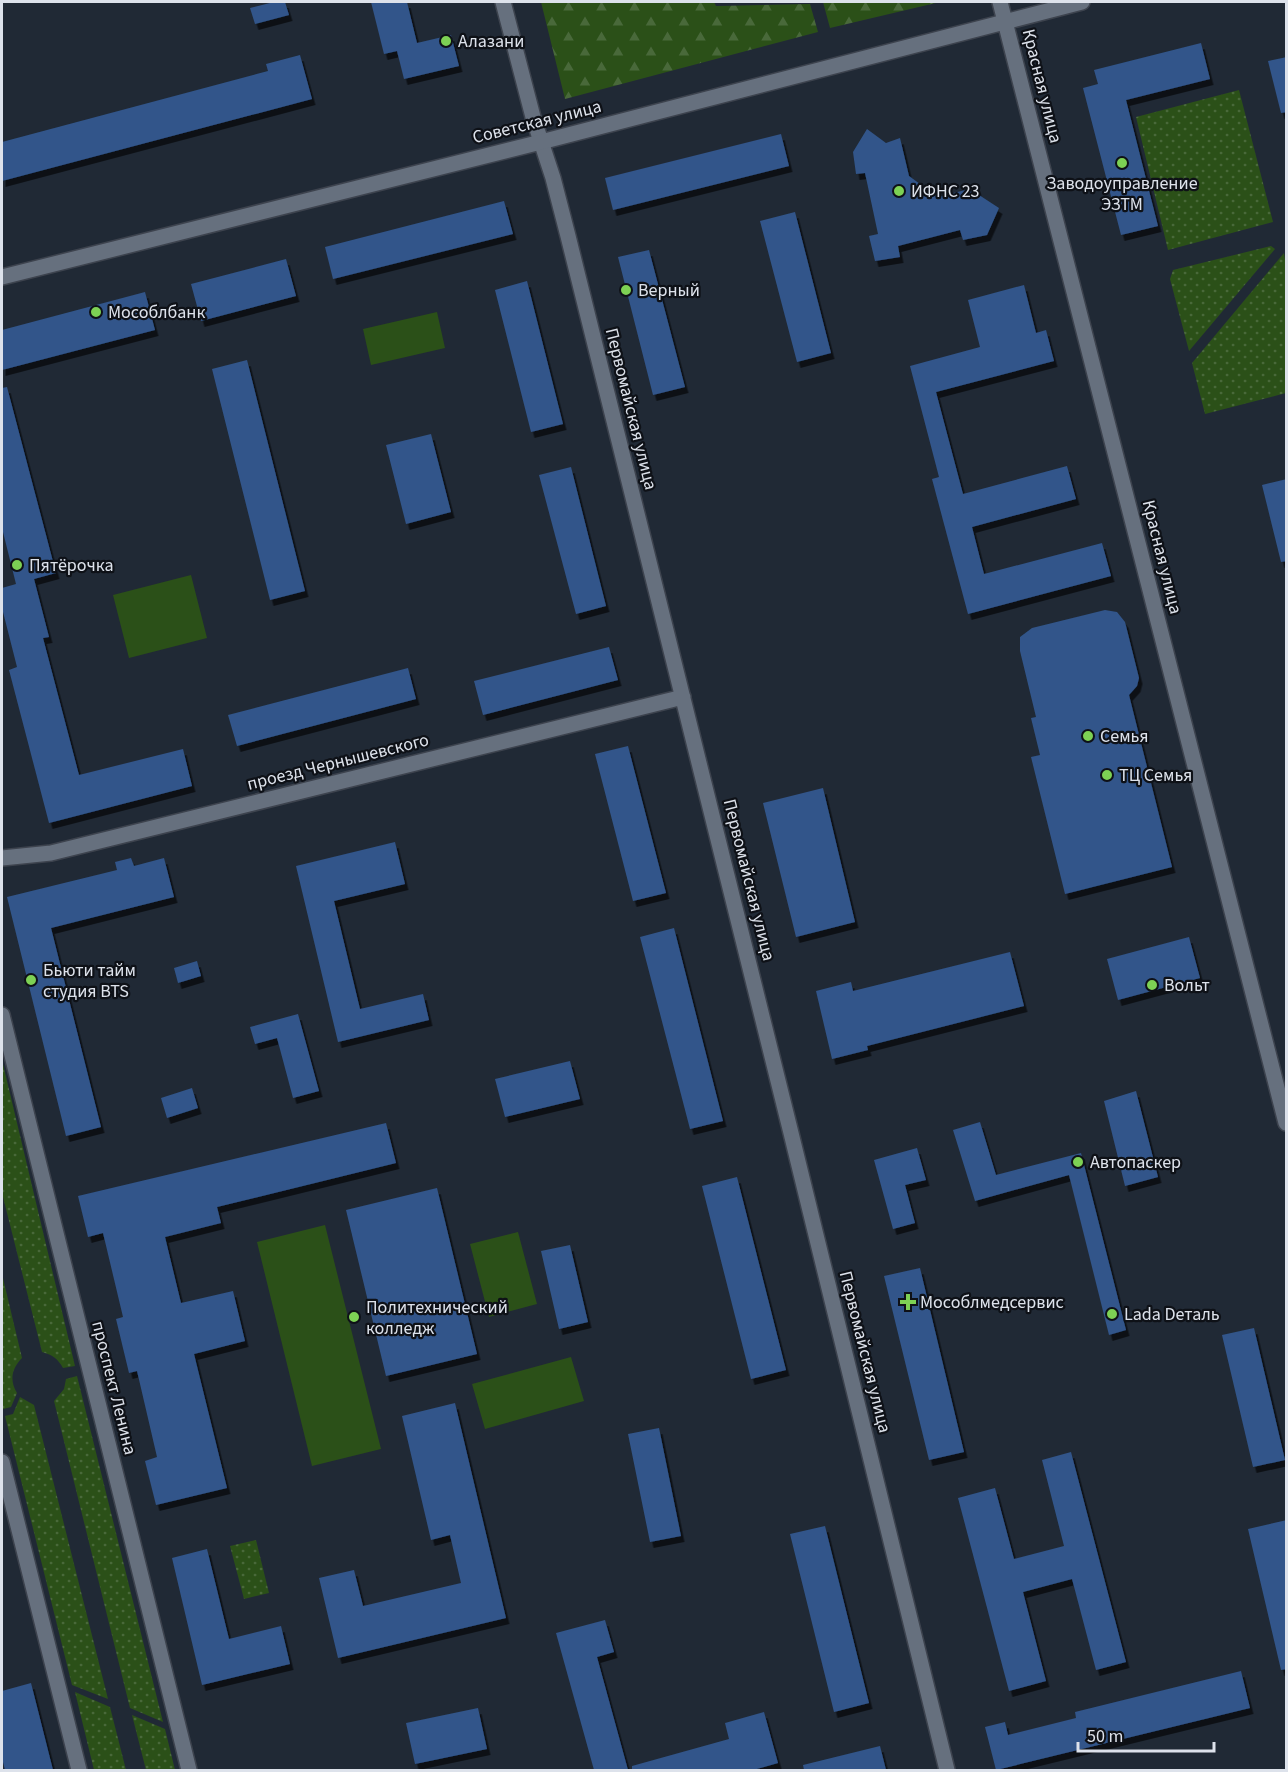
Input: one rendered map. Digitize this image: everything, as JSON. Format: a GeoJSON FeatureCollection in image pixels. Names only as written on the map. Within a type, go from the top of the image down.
{"type":"FeatureCollection","features":[{"type":"Feature","properties":{"kind":"street","name":"Первомайская улица"},"geometry":{"type":"LineString","coordinates":[[503,2],[568,236],[947,1770]]}},
{"type":"Feature","properties":{"kind":"street","name":"Красная улица"},"geometry":{"type":"LineString","coordinates":[[1000,2],[1287,1123]]}},
{"type":"Feature","properties":{"kind":"street","name":"Советская улица"},"geometry":{"type":"LineString","coordinates":[[2,277],[541,142],[1082,2]]}},
{"type":"Feature","properties":{"kind":"street","name":"проезд Чернышевского"},"geometry":{"type":"LineString","coordinates":[[2,858],[51,853],[683,698]]}},
{"type":"Feature","properties":{"kind":"street","name":"проспект Ленина"},"geometry":{"type":"LineString","coordinates":[[2,1015],[189,1770]]}},
{"type":"Feature","properties":{"kind":"street"},"geometry":{"type":"LineString","coordinates":[[2,1462],[79,1770]]}},
{"type":"Feature","properties":{"kind":"green space"},"geometry":{"type":"Polygon","coordinates":[[[541,2],[714,2],[716,6],[810,4],[818,32],[565,99],[541,2]]]}},
{"type":"Feature","properties":{"kind":"green space"},"geometry":{"type":"Polygon","coordinates":[[[823,2],[940,2],[830,28],[823,2]]]}},
{"type":"Feature","properties":{"kind":"green space"},"geometry":{"type":"Polygon","coordinates":[[[1239,90],[1273,222],[1168,250],[1136,117],[1239,90]]]}},
{"type":"Feature","properties":{"kind":"green space"},"geometry":{"type":"Polygon","coordinates":[[[1271,246],[1275,249],[1189,351],[1170,279],[1173,270],[1271,246]]]}},
{"type":"Feature","properties":{"kind":"green space"},"geometry":{"type":"Polygon","coordinates":[[[1284,253],[1286,266],[1286,393],[1205,414],[1192,363],[1284,253]]]}},
{"type":"Feature","properties":{"kind":"green space"},"geometry":{"type":"Polygon","coordinates":[[[437,312],[445,348],[371,365],[363,329],[437,312]]]}},
{"type":"Feature","properties":{"kind":"green space"},"geometry":{"type":"Polygon","coordinates":[[[191,575],[207,638],[129,658],[113,595],[191,575]]]}},
{"type":"Feature","properties":{"kind":"green space"},"geometry":{"type":"Polygon","coordinates":[[[2,1060],[75,1366],[63,1368],[55,1358],[42,1352],[2,1193],[2,1060]]]}},
{"type":"Feature","properties":{"kind":"green space"},"geometry":{"type":"Polygon","coordinates":[[[325,1225],[381,1449],[312,1466],[257,1242],[325,1225]]]}},
{"type":"Feature","properties":{"kind":"green space"},"geometry":{"type":"Polygon","coordinates":[[[518,1232],[537,1304],[489,1317],[470,1244],[518,1232]]]}},
{"type":"Feature","properties":{"kind":"green space"},"geometry":{"type":"Polygon","coordinates":[[[2,1274],[22,1358],[13,1374],[13,1383],[17,1393],[11,1407],[3,1409],[2,1402],[2,1274]]]}},
{"type":"Feature","properties":{"kind":"green space"},"geometry":{"type":"Polygon","coordinates":[[[571,1357],[584,1401],[485,1429],[472,1384],[571,1357]]]}},
{"type":"Feature","properties":{"kind":"green space"},"geometry":{"type":"Polygon","coordinates":[[[77,1376],[163,1722],[130,1708],[54,1401],[64,1389],[66,1379],[77,1376]]]}},
{"type":"Feature","properties":{"kind":"green space"},"geometry":{"type":"Polygon","coordinates":[[[20,1397],[34,1405],[108,1699],[72,1685],[5,1416],[13,1414],[20,1397]]]}},
{"type":"Feature","properties":{"kind":"green space"},"geometry":{"type":"Polygon","coordinates":[[[256,1540],[269,1593],[244,1599],[230,1546],[256,1540]]]}},
{"type":"Feature","properties":{"kind":"green space"},"geometry":{"type":"Polygon","coordinates":[[[75,1692],[110,1707],[126,1770],[94,1770],[75,1692]]]}},
{"type":"Feature","properties":{"kind":"green space"},"geometry":{"type":"Polygon","coordinates":[[[132,1715],[165,1729],[175,1770],[146,1770],[132,1715]]]}},
{"type":"Feature","properties":{"kind":"building"},"geometry":{"type":"Polygon","coordinates":[[[274,2],[285,2],[289,15],[255,24],[250,8],[274,2]]]}},
{"type":"Feature","properties":{"kind":"building"},"geometry":{"type":"Polygon","coordinates":[[[371,2],[407,2],[417,43],[451,35],[459,66],[404,79],[397,51],[384,54],[371,2]]]}},
{"type":"Feature","properties":{"kind":"building","name":"Заводоуправление ЭЗТМ"},"geometry":{"type":"Polygon","coordinates":[[[1201,43],[1210,79],[1126,100],[1158,226],[1121,235],[1083,88],[1098,84],[1094,70],[1201,43]]]}},
{"type":"Feature","properties":{"kind":"building"},"geometry":{"type":"Polygon","coordinates":[[[300,55],[312,99],[2,181],[2,142],[268,71],[266,64],[300,55]]]}},
{"type":"Feature","properties":{"kind":"building"},"geometry":{"type":"Polygon","coordinates":[[[1287,57],[1287,112],[1281,113],[1268,61],[1287,57]]]}},
{"type":"Feature","properties":{"kind":"building","name":"ИФНС 23"},"geometry":{"type":"Polygon","coordinates":[[[867,129],[886,143],[900,138],[909,176],[938,197],[977,187],[979,195],[999,208],[987,235],[963,240],[960,230],[898,246],[900,257],[875,261],[869,236],[878,234],[865,173],[856,174],[853,152],[867,129]]]}},
{"type":"Feature","properties":{"kind":"building"},"geometry":{"type":"Polygon","coordinates":[[[781,134],[789,166],[613,210],[605,178],[781,134]]]}},
{"type":"Feature","properties":{"kind":"building"},"geometry":{"type":"Polygon","coordinates":[[[504,201],[513,234],[333,279],[325,247],[504,201]]]}},
{"type":"Feature","properties":{"kind":"building"},"geometry":{"type":"Polygon","coordinates":[[[795,212],[831,353],[797,362],[760,221],[795,212]]]}},
{"type":"Feature","properties":{"kind":"building"},"geometry":{"type":"Polygon","coordinates":[[[649,250],[685,387],[653,395],[618,257],[649,250]]]}},
{"type":"Feature","properties":{"kind":"building"},"geometry":{"type":"Polygon","coordinates":[[[286,259],[296,296],[201,321],[191,284],[286,259]]]}},
{"type":"Feature","properties":{"kind":"building"},"geometry":{"type":"Polygon","coordinates":[[[527,281],[563,424],[531,432],[495,290],[527,281]]]}},
{"type":"Feature","properties":{"kind":"building"},"geometry":{"type":"Polygon","coordinates":[[[1024,285],[1036,333],[1046,330],[1054,361],[936,392],[963,494],[1067,466],[1076,499],[972,527],[984,574],[1102,543],[1111,576],[968,614],[932,479],[939,477],[910,366],[980,347],[968,300],[1024,285]]]}},
{"type":"Feature","properties":{"kind":"building"},"geometry":{"type":"Polygon","coordinates":[[[145,292],[155,330],[2,370],[2,330],[145,292]]]}},
{"type":"Feature","properties":{"kind":"building"},"geometry":{"type":"Polygon","coordinates":[[[247,360],[305,591],[270,600],[212,369],[247,360]]]}},
{"type":"Feature","properties":{"kind":"building"},"geometry":{"type":"Polygon","coordinates":[[[7,387],[56,573],[34,579],[49,637],[43,638],[79,775],[183,749],[192,786],[49,823],[9,670],[17,667],[2,608],[2,588],[16,584],[2,528],[2,388],[7,387]]]}},
{"type":"Feature","properties":{"kind":"building"},"geometry":{"type":"Polygon","coordinates":[[[431,434],[451,512],[406,524],[386,445],[431,434]]]}},
{"type":"Feature","properties":{"kind":"building"},"geometry":{"type":"Polygon","coordinates":[[[571,467],[606,606],[576,614],[539,475],[571,467]]]}},
{"type":"Feature","properties":{"kind":"building"},"geometry":{"type":"Polygon","coordinates":[[[1287,479],[1287,561],[1281,562],[1262,485],[1287,479]]]}},
{"type":"Feature","properties":{"kind":"building","name":"Семья"},"geometry":{"type":"Polygon","coordinates":[[[1105,610],[1117,612],[1125,622],[1139,678],[1137,686],[1129,695],[1172,867],[1065,894],[1031,757],[1040,755],[1031,718],[1036,717],[1020,651],[1020,637],[1032,628],[1105,610]]]}},
{"type":"Feature","properties":{"kind":"building"},"geometry":{"type":"Polygon","coordinates":[[[609,647],[618,680],[483,715],[474,681],[609,647]]]}},
{"type":"Feature","properties":{"kind":"building"},"geometry":{"type":"Polygon","coordinates":[[[408,668],[416,699],[237,746],[228,715],[408,668]]]}},
{"type":"Feature","properties":{"kind":"building"},"geometry":{"type":"Polygon","coordinates":[[[628,746],[666,893],[633,901],[595,754],[628,746]]]}},
{"type":"Feature","properties":{"kind":"building"},"geometry":{"type":"Polygon","coordinates":[[[823,788],[855,922],[796,937],[763,803],[823,788]]]}},
{"type":"Feature","properties":{"kind":"building"},"geometry":{"type":"Polygon","coordinates":[[[395,842],[405,884],[334,901],[360,1009],[423,994],[429,1020],[338,1042],[296,866],[395,842]]]}},
{"type":"Feature","properties":{"kind":"building"},"geometry":{"type":"Polygon","coordinates":[[[131,858],[134,866],[164,858],[174,897],[51,928],[101,1127],[66,1136],[7,897],[117,870],[115,862],[131,858]]]}},
{"type":"Feature","properties":{"kind":"building"},"geometry":{"type":"Polygon","coordinates":[[[674,928],[723,1121],[690,1129],[640,937],[674,928]]]}},
{"type":"Feature","properties":{"kind":"building"},"geometry":{"type":"Polygon","coordinates":[[[1189,937],[1200,978],[1118,1000],[1107,959],[1189,937]]]}},
{"type":"Feature","properties":{"kind":"building"},"geometry":{"type":"Polygon","coordinates":[[[1010,952],[1024,1006],[867,1046],[868,1050],[832,1059],[816,991],[851,982],[853,991],[1010,952]]]}},
{"type":"Feature","properties":{"kind":"building"},"geometry":{"type":"Polygon","coordinates":[[[197,961],[201,976],[178,983],[174,968],[197,961]]]}},
{"type":"Feature","properties":{"kind":"building"},"geometry":{"type":"Polygon","coordinates":[[[298,1014],[319,1091],[293,1098],[277,1038],[255,1044],[250,1027],[298,1014]]]}},
{"type":"Feature","properties":{"kind":"building"},"geometry":{"type":"Polygon","coordinates":[[[570,1061],[580,1099],[505,1117],[495,1079],[570,1061]]]}},
{"type":"Feature","properties":{"kind":"building"},"geometry":{"type":"Polygon","coordinates":[[[192,1088],[198,1108],[167,1118],[161,1098],[192,1088]]]}},
{"type":"Feature","properties":{"kind":"building"},"geometry":{"type":"Polygon","coordinates":[[[1136,1091],[1158,1177],[1125,1186],[1104,1101],[1136,1091]]]}},
{"type":"Feature","properties":{"kind":"building"},"geometry":{"type":"Polygon","coordinates":[[[980,1122],[996,1175],[1081,1153],[1126,1330],[1109,1335],[1069,1175],[975,1201],[953,1130],[980,1122]]]}},
{"type":"Feature","properties":{"kind":"building"},"geometry":{"type":"Polygon","coordinates":[[[386,1123],[396,1163],[217,1207],[221,1223],[165,1237],[181,1303],[233,1291],[245,1341],[194,1354],[227,1488],[156,1505],[145,1461],[157,1457],[137,1371],[129,1373],[116,1319],[123,1317],[103,1233],[88,1237],[78,1196],[386,1123]]]}},
{"type":"Feature","properties":{"kind":"building"},"geometry":{"type":"Polygon","coordinates":[[[917,1148],[926,1180],[905,1185],[915,1223],[893,1229],[874,1160],[917,1148]]]}},
{"type":"Feature","properties":{"kind":"building"},"geometry":{"type":"Polygon","coordinates":[[[737,1177],[786,1370],[751,1379],[702,1186],[737,1177]]]}},
{"type":"Feature","properties":{"kind":"building"},"geometry":{"type":"Polygon","coordinates":[[[437,1188],[477,1354],[386,1376],[346,1210],[437,1188]]]}},
{"type":"Feature","properties":{"kind":"building"},"geometry":{"type":"Polygon","coordinates":[[[570,1245],[588,1322],[559,1329],[541,1251],[570,1245]]]}},
{"type":"Feature","properties":{"kind":"building"},"geometry":{"type":"Polygon","coordinates":[[[920,1268],[964,1452],[929,1460],[884,1276],[920,1268]]]}},
{"type":"Feature","properties":{"kind":"building"},"geometry":{"type":"Polygon","coordinates":[[[1254,1328],[1285,1460],[1253,1467],[1222,1335],[1254,1328]]]}},
{"type":"Feature","properties":{"kind":"building"},"geometry":{"type":"Polygon","coordinates":[[[455,1403],[506,1618],[338,1658],[319,1578],[354,1570],[363,1606],[461,1583],[450,1535],[431,1540],[402,1416],[455,1403]]]}},
{"type":"Feature","properties":{"kind":"building"},"geometry":{"type":"Polygon","coordinates":[[[659,1428],[681,1536],[650,1542],[628,1434],[659,1428]]]}},
{"type":"Feature","properties":{"kind":"building"},"geometry":{"type":"Polygon","coordinates":[[[1071,1452],[1126,1662],[1096,1670],[1072,1579],[1023,1592],[1046,1681],[1009,1691],[958,1498],[995,1488],[1014,1559],[1064,1546],[1042,1460],[1071,1452]]]}},
{"type":"Feature","properties":{"kind":"building"},"geometry":{"type":"Polygon","coordinates":[[[1287,1520],[1287,1669],[1281,1670],[1248,1529],[1287,1520]]]}},
{"type":"Feature","properties":{"kind":"building"},"geometry":{"type":"Polygon","coordinates":[[[825,1526],[869,1703],[834,1712],[790,1534],[825,1526]]]}},
{"type":"Feature","properties":{"kind":"building"},"geometry":{"type":"Polygon","coordinates":[[[207,1549],[229,1639],[281,1626],[290,1664],[202,1685],[172,1558],[207,1549]]]}},
{"type":"Feature","properties":{"kind":"building"},"geometry":{"type":"Polygon","coordinates":[[[605,1620],[614,1652],[597,1657],[628,1770],[594,1770],[556,1633],[605,1620]]]}},
{"type":"Feature","properties":{"kind":"building"},"geometry":{"type":"Polygon","coordinates":[[[1241,1671],[1250,1708],[996,1770],[985,1727],[1005,1722],[1008,1735],[1076,1718],[1075,1712],[1241,1671]]]}},
{"type":"Feature","properties":{"kind":"building"},"geometry":{"type":"Polygon","coordinates":[[[31,1683],[53,1770],[5,1770],[2,1758],[2,1691],[31,1683]]]}},
{"type":"Feature","properties":{"kind":"building"},"geometry":{"type":"Polygon","coordinates":[[[478,1708],[487,1749],[415,1764],[406,1723],[478,1708]]]}},
{"type":"Feature","properties":{"kind":"building"},"geometry":{"type":"Polygon","coordinates":[[[764,1712],[778,1763],[753,1770],[632,1770],[632,1766],[729,1739],[725,1723],[764,1712]]]}},
{"type":"Feature","properties":{"kind":"building"},"geometry":{"type":"Polygon","coordinates":[[[880,1746],[886,1770],[804,1770],[803,1765],[880,1746]]]}},
{"type":"Feature","properties":{"kind":"place","name":"Алазани"},"geometry":{"type":"Point","coordinates":[446,41]}},
{"type":"Feature","properties":{"kind":"place","name":"Заводоуправление ЭЗТМ"},"geometry":{"type":"Point","coordinates":[1122,163]}},
{"type":"Feature","properties":{"kind":"place","name":"ИФНС 23"},"geometry":{"type":"Point","coordinates":[899,191]}},
{"type":"Feature","properties":{"kind":"place","name":"Верный"},"geometry":{"type":"Point","coordinates":[626,290]}},
{"type":"Feature","properties":{"kind":"place","name":"Мособлбанк"},"geometry":{"type":"Point","coordinates":[96,312]}},
{"type":"Feature","properties":{"kind":"place","name":"Пятёрочка"},"geometry":{"type":"Point","coordinates":[17,565]}},
{"type":"Feature","properties":{"kind":"place","name":"Семья"},"geometry":{"type":"Point","coordinates":[1088,736]}},
{"type":"Feature","properties":{"kind":"place","name":"ТЦ Семья"},"geometry":{"type":"Point","coordinates":[1107,775]}},
{"type":"Feature","properties":{"kind":"place","name":"Бьюти тайм студия BTS"},"geometry":{"type":"Point","coordinates":[31,980]}},
{"type":"Feature","properties":{"kind":"place","name":"Вольт"},"geometry":{"type":"Point","coordinates":[1152,985]}},
{"type":"Feature","properties":{"kind":"place","name":"Автопаскер"},"geometry":{"type":"Point","coordinates":[1078,1162]}},
{"type":"Feature","properties":{"kind":"place","name":"Мособлмедсервис"},"geometry":{"type":"Point","coordinates":[908,1302]}},
{"type":"Feature","properties":{"kind":"place","name":"Lada Dеталь"},"geometry":{"type":"Point","coordinates":[1112,1314]}},
{"type":"Feature","properties":{"kind":"place","name":"Политехнический колледж"},"geometry":{"type":"Point","coordinates":[354,1317]}}]}
